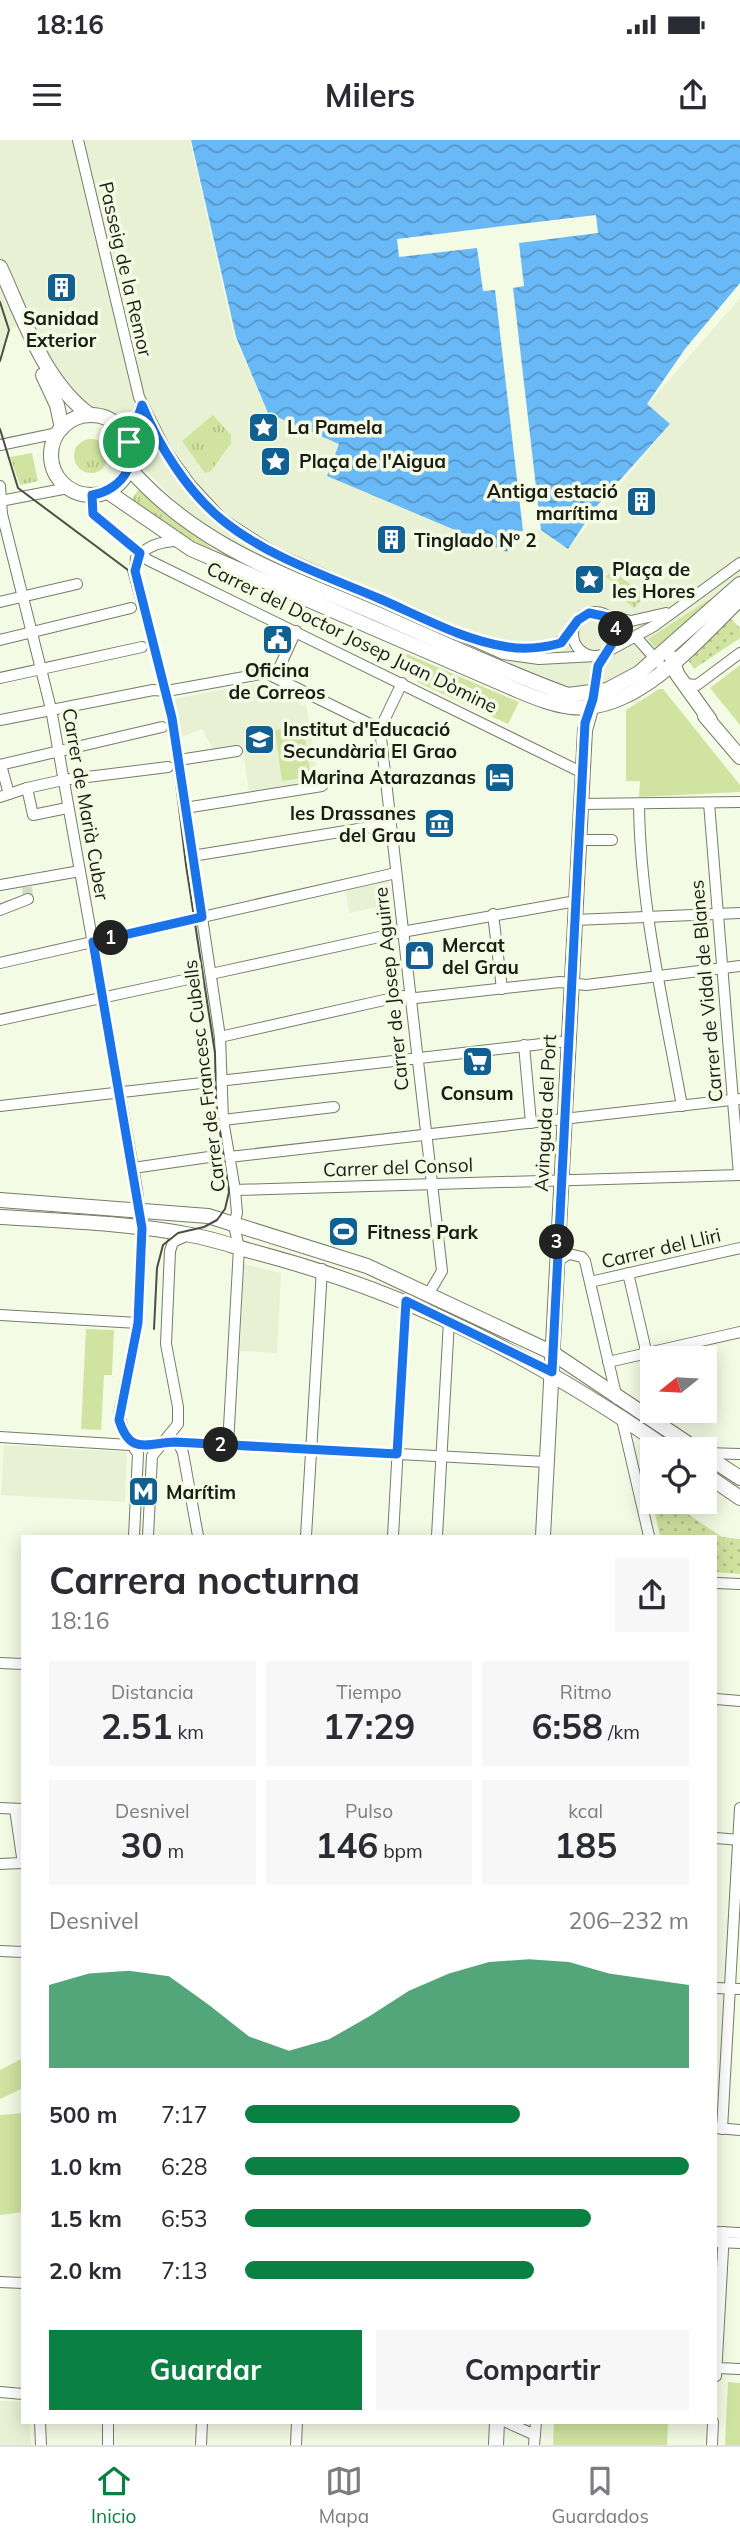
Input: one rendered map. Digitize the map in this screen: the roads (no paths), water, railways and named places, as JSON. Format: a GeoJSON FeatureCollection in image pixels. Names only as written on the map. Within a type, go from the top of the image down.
{"type":"FeatureCollection","features":[{"type":"Feature","properties":{"kind":"main road"},"geometry":{"type":"LineString","coordinates":[[0,267],[50,370],[66,395],[90,415],[110,420],[121,429],[131,452],[129,468],[122,480],[108,492],[92,495],[68,488],[58,477],[52,464],[51,451],[60,430],[72,420],[90,415]]}},
{"type":"Feature","properties":{"kind":"main road"},"geometry":{"type":"LineString","coordinates":[[0,286],[54,397],[60,430]]}},
{"type":"Feature","properties":{"kind":"main road","name":"Carrer del Doctor Josep Juan Dòmine"},"geometry":{"type":"LineString","coordinates":[[129,468],[197,529],[254,563],[572,696],[589,706]]}},
{"type":"Feature","properties":{"kind":"main road","name":"Carrer del Doctor Josep Juan Dòmine"},"geometry":{"type":"LineString","coordinates":[[108,492],[178,541],[226,565],[519,691],[550,703],[589,706]]}},
{"type":"Feature","properties":{"kind":"main road"},"geometry":{"type":"LineString","coordinates":[[665,665],[685,631],[711,612],[740,584]]}},
{"type":"Feature","properties":{"kind":"main road"},"geometry":{"type":"LineString","coordinates":[[589,706],[621,684],[665,665],[739,601]]}},
{"type":"Feature","properties":{"kind":"main road"},"geometry":{"type":"LineString","coordinates":[[665,665],[685,684],[710,720]]}},
{"type":"Feature","properties":{"kind":"main road"},"geometry":{"type":"LineString","coordinates":[[665,665],[740,757]]}},
{"type":"Feature","properties":{"kind":"main road","name":"Avinguda del Port"},"geometry":{"type":"LineString","coordinates":[[543,1535],[579,840],[589,706]]}},
{"type":"Feature","properties":{"kind":"main road"},"geometry":{"type":"LineString","coordinates":[[0,1200],[208,1216],[368,1266],[551,1352],[678,1437]]}},
{"type":"Feature","properties":{"kind":"main road"},"geometry":{"type":"LineString","coordinates":[[0,1217],[142,1228],[190,1235],[322,1269],[406,1301],[552,1372],[650,1437]]}},
{"type":"Feature","properties":{"kind":"main road"},"geometry":{"type":"LineString","coordinates":[[717,1462],[740,1478]]}},
{"type":"Feature","properties":{"kind":"main road"},"geometry":{"type":"LineString","coordinates":[[717,1482],[740,1498]]}},
{"type":"Feature","properties":{"kind":"main road"},"geometry":{"type":"LineString","coordinates":[[496,2445],[497,2424]]}},
{"type":"Feature","properties":{"kind":"street","name":"Passeig de la Remor"},"geometry":{"type":"LineString","coordinates":[[78,140],[142,405],[170,457],[212,511],[247,537],[275,553],[442,627]]}},
{"type":"Feature","properties":{"kind":"street"},"geometry":{"type":"LineString","coordinates":[[121,429],[139,414],[142,405]]}},
{"type":"Feature","properties":{"kind":"street"},"geometry":{"type":"LineString","coordinates":[[0,445],[60,430]]}},
{"type":"Feature","properties":{"kind":"street","name":"Carrer de Marià Cuber"},"geometry":{"type":"LineString","coordinates":[[0,486],[12,555],[43,668],[59,750],[142,1228],[138,1323],[118,1414],[124,1433],[133,1444],[139,1462],[134,1535]]}},
{"type":"Feature","properties":{"kind":"street"},"geometry":{"type":"LineString","coordinates":[[1,501],[68,488]]}},
{"type":"Feature","properties":{"kind":"street","name":"Carrer del Doctor Josep Juan Dòmine"},"geometry":{"type":"LineString","coordinates":[[92,495],[93,514],[140,553],[583,773]]}},
{"type":"Feature","properties":{"kind":"street"},"geometry":{"type":"LineString","coordinates":[[140,553],[163,542],[178,541]]}},
{"type":"Feature","properties":{"kind":"street","name":"Carrer de Francesc Cubells"},"geometry":{"type":"LineString","coordinates":[[140,553],[135,571],[167,691],[220,1037],[223,1120],[235,1190],[237,1213],[234,1225],[239,1248],[228,1445]]}},
{"type":"Feature","properties":{"kind":"street"},"geometry":{"type":"LineString","coordinates":[[0,558],[12,555]]}},
{"type":"Feature","properties":{"kind":"street"},"geometry":{"type":"LineString","coordinates":[[442,627],[519,659],[604,653],[635,637],[740,563]]}},
{"type":"Feature","properties":{"kind":"street"},"geometry":{"type":"LineString","coordinates":[[0,602],[77,584]]}},
{"type":"Feature","properties":{"kind":"street"},"geometry":{"type":"LineString","coordinates":[[442,627],[483,642],[523,649],[561,643],[589,613],[631,621],[657,616],[684,604]]}},
{"type":"Feature","properties":{"kind":"street"},"geometry":{"type":"LineString","coordinates":[[0,640],[131,608]]}},
{"type":"Feature","properties":{"kind":"street"},"geometry":{"type":"LineString","coordinates":[[589,706],[598,666],[617,636],[613,622],[608,617]]}},
{"type":"Feature","properties":{"kind":"street"},"geometry":{"type":"LineString","coordinates":[[575,626],[577,647],[582,652],[604,653]]}},
{"type":"Feature","properties":{"kind":"street"},"geometry":{"type":"LineString","coordinates":[[275,677],[296,631]]}},
{"type":"Feature","properties":{"kind":"street"},"geometry":{"type":"LineString","coordinates":[[635,637],[665,665]]}},
{"type":"Feature","properties":{"kind":"street"},"geometry":{"type":"LineString","coordinates":[[0,678],[142,648]]}},
{"type":"Feature","properties":{"kind":"street"},"geometry":{"type":"LineString","coordinates":[[685,684],[697,685],[740,653]]}},
{"type":"Feature","properties":{"kind":"street"},"geometry":{"type":"LineString","coordinates":[[0,719],[152,690],[167,691],[266,673],[380,729],[402,683]]}},
{"type":"Feature","properties":{"kind":"street"},"geometry":{"type":"LineString","coordinates":[[162,727],[1,765],[4,795],[63,780],[168,767]]}},
{"type":"Feature","properties":{"kind":"street","name":"Carrer de Josep Aguirre"},"geometry":{"type":"LineString","coordinates":[[380,729],[442,1271],[429,1293]]}},
{"type":"Feature","properties":{"kind":"street"},"geometry":{"type":"LineString","coordinates":[[178,760],[237,751]]}},
{"type":"Feature","properties":{"kind":"street"},"geometry":{"type":"LineString","coordinates":[[185,808],[322,786]]}},
{"type":"Feature","properties":{"kind":"street"},"geometry":{"type":"LineString","coordinates":[[27,788],[33,815],[67,808]]}},
{"type":"Feature","properties":{"kind":"street"},"geometry":{"type":"LineString","coordinates":[[582,804],[740,802]]}},
{"type":"Feature","properties":{"kind":"street","name":"Carrer de Vidal de Blanes"},"geometry":{"type":"LineString","coordinates":[[709,803],[717,914],[737,1100],[739,1175]]}},
{"type":"Feature","properties":{"kind":"street"},"geometry":{"type":"LineString","coordinates":[[639,804],[639,846],[682,1106]]}},
{"type":"Feature","properties":{"kind":"street"},"geometry":{"type":"LineString","coordinates":[[192,856],[389,824]]}},
{"type":"Feature","properties":{"kind":"street"},"geometry":{"type":"LineString","coordinates":[[579,840],[611,840]]}},
{"type":"Feature","properties":{"kind":"street"},"geometry":{"type":"LineString","coordinates":[[0,885],[27,884],[80,872]]}},
{"type":"Feature","properties":{"kind":"street"},"geometry":{"type":"LineString","coordinates":[[0,963],[396,873]]}},
{"type":"Feature","properties":{"kind":"street"},"geometry":{"type":"LineString","coordinates":[[0,910],[28,899]]}},
{"type":"Feature","properties":{"kind":"street"},"geometry":{"type":"LineString","coordinates":[[211,974],[492,914],[576,901]]}},
{"type":"Feature","properties":{"kind":"street"},"geometry":{"type":"LineString","coordinates":[[575,920],[740,913]]}},
{"type":"Feature","properties":{"kind":"street"},"geometry":{"type":"LineString","coordinates":[[492,914],[502,989]]}},
{"type":"Feature","properties":{"kind":"street"},"geometry":{"type":"LineString","coordinates":[[220,1037],[402,996],[572,983],[586,985],[740,966]]}},
{"type":"Feature","properties":{"kind":"street"},"geometry":{"type":"LineString","coordinates":[[0,1020],[184,979]]}},
{"type":"Feature","properties":{"kind":"street"},"geometry":{"type":"LineString","coordinates":[[0,1106],[568,1041]]}},
{"type":"Feature","properties":{"kind":"street"},"geometry":{"type":"LineString","coordinates":[[524,1045],[531,1123]]}},
{"type":"Feature","properties":{"kind":"street"},"geometry":{"type":"LineString","coordinates":[[229,1157],[737,1100]]}},
{"type":"Feature","properties":{"kind":"street"},"geometry":{"type":"LineString","coordinates":[[223,1120],[334,1107]]}},
{"type":"Feature","properties":{"kind":"street"},"geometry":{"type":"LineString","coordinates":[[133,1168],[216,1156]]}},
{"type":"Feature","properties":{"kind":"street","name":"Carrer del Consol"},"geometry":{"type":"LineString","coordinates":[[235,1190],[739,1175]]}},
{"type":"Feature","properties":{"kind":"street"},"geometry":{"type":"LineString","coordinates":[[148,1535],[151,1463],[160,1444],[171,1436],[178,1424],[178,1407],[166,1344],[170,1251],[178,1238],[190,1235]]}},
{"type":"Feature","properties":{"kind":"street","name":"Carrer del Lliri"},"geometry":{"type":"LineString","coordinates":[[590,1282],[740,1248]]}},
{"type":"Feature","properties":{"kind":"street"},"geometry":{"type":"LineString","coordinates":[[556,1262],[569,1254],[582,1256],[649,1535]]}},
{"type":"Feature","properties":{"kind":"street"},"geometry":{"type":"LineString","coordinates":[[306,1535],[322,1269]]}},
{"type":"Feature","properties":{"kind":"street"},"geometry":{"type":"LineString","coordinates":[[628,1273],[644,1346]]}},
{"type":"Feature","properties":{"kind":"street"},"geometry":{"type":"LineString","coordinates":[[393,1535],[406,1301]]}},
{"type":"Feature","properties":{"kind":"street"},"geometry":{"type":"LineString","coordinates":[[0,1315],[138,1323]]}},
{"type":"Feature","properties":{"kind":"street"},"geometry":{"type":"LineString","coordinates":[[438,1535],[449,1321]]}},
{"type":"Feature","properties":{"kind":"street"},"geometry":{"type":"LineString","coordinates":[[677,1346],[740,1332]]}},
{"type":"Feature","properties":{"kind":"street"},"geometry":{"type":"LineString","coordinates":[[608,1362],[640,1354]]}},
{"type":"Feature","properties":{"kind":"street"},"geometry":{"type":"LineString","coordinates":[[662,1423],[663,1427]]}},
{"type":"Feature","properties":{"kind":"street"},"geometry":{"type":"LineString","coordinates":[[0,1437],[133,1444],[228,1445],[547,1462]]}},
{"type":"Feature","properties":{"kind":"street"},"geometry":{"type":"LineString","coordinates":[[179,1444],[198,1535]]}},
{"type":"Feature","properties":{"kind":"street"},"geometry":{"type":"LineString","coordinates":[[717,1454],[740,1454]]}},
{"type":"Feature","properties":{"kind":"street"},"geometry":{"type":"LineString","coordinates":[[717,1583],[740,1584]]}},
{"type":"Feature","properties":{"kind":"street"},"geometry":{"type":"LineString","coordinates":[[0,1663],[21,1664]]}},
{"type":"Feature","properties":{"kind":"street"},"geometry":{"type":"LineString","coordinates":[[717,1699],[740,1701]]}},
{"type":"Feature","properties":{"kind":"street"},"geometry":{"type":"LineString","coordinates":[[0,1808],[19,1809],[21,1836]]}},
{"type":"Feature","properties":{"kind":"street"},"geometry":{"type":"LineString","coordinates":[[740,1808],[735,1989],[721,2048],[719,2128],[740,2130]]}},
{"type":"Feature","properties":{"kind":"street"},"geometry":{"type":"LineString","coordinates":[[717,1838],[739,1840]]}},
{"type":"Feature","properties":{"kind":"street"},"geometry":{"type":"LineString","coordinates":[[0,1864],[21,1863]]}},
{"type":"Feature","properties":{"kind":"street"},"geometry":{"type":"LineString","coordinates":[[0,1951],[21,1952]]}},
{"type":"Feature","properties":{"kind":"street"},"geometry":{"type":"LineString","coordinates":[[717,1988],[735,1989]]}},
{"type":"Feature","properties":{"kind":"street"},"geometry":{"type":"LineString","coordinates":[[720,2237],[740,2233]]}},
{"type":"Feature","properties":{"kind":"street"},"geometry":{"type":"LineString","coordinates":[[720,2237],[740,2243]]}},
{"type":"Feature","properties":{"kind":"street"},"geometry":{"type":"LineString","coordinates":[[717,2335],[720,2237]]}},
{"type":"Feature","properties":{"kind":"street"},"geometry":{"type":"LineString","coordinates":[[0,2282],[21,2283]]}},
{"type":"Feature","properties":{"kind":"street"},"geometry":{"type":"LineString","coordinates":[[717,2368],[740,2370]]}},
{"type":"Feature","properties":{"kind":"street"},"geometry":{"type":"LineString","coordinates":[[0,2392],[21,2394]]}},
{"type":"Feature","properties":{"kind":"street"},"geometry":{"type":"LineString","coordinates":[[40,2424],[41,2445]]}},
{"type":"Feature","properties":{"kind":"street"},"geometry":{"type":"LineString","coordinates":[[108,2424],[108,2445]]}},
{"type":"Feature","properties":{"kind":"street"},"geometry":{"type":"LineString","coordinates":[[201,2445],[202,2424]]}},
{"type":"Feature","properties":{"kind":"street"},"geometry":{"type":"LineString","coordinates":[[296,2445],[297,2424]]}},
{"type":"Feature","properties":{"kind":"street"},"geometry":{"type":"LineString","coordinates":[[509,2424],[535,2440]]}},
{"type":"Feature","properties":{"kind":"street"},"geometry":{"type":"LineString","coordinates":[[712,2445],[713,2424]]}},
{"type":"Feature","properties":{"kind":"water"},"geometry":{"type":"Polygon","coordinates":[[[191,140],[740,140],[740,283],[685,349],[647,404],[670,424],[595,508],[568,549],[541,530],[513,288],[524,286],[519,243],[598,233],[596,215],[397,239],[399,257],[477,248],[483,291],[495,290],[523,531],[519,531],[507,552],[327,476],[339,444],[268,413],[236,337],[191,140]]]}},
{"type":"Feature","properties":{"kind":"tunnel"},"geometry":{"type":"LineString","coordinates":[[27,887],[28,899]]}},
{"type":"Feature","properties":{"kind":"tram line"},"geometry":{"type":"LineString","coordinates":[[0,302],[9,330],[0,361]]}},
{"type":"Feature","properties":{"kind":"tram line"},"geometry":{"type":"LineString","coordinates":[[0,429],[18,488],[128,570],[168,717],[186,865],[215,1053],[216,1103],[229,1192],[225,1209],[217,1220],[204,1227],[178,1233],[163,1245],[157,1268],[154,1329]]}},
{"type":"Feature","properties":{"kind":"place","name":"Sanidad Exterior"},"geometry":{"type":"Point","coordinates":[61,287]}},
{"type":"Feature","properties":{"kind":"place","name":"La Pamela"},"geometry":{"type":"Point","coordinates":[264,427]}},
{"type":"Feature","properties":{"kind":"place","name":"Plaça de l'Aigua"},"geometry":{"type":"Point","coordinates":[276,461]}},
{"type":"Feature","properties":{"kind":"place","name":"Antiga estació marítima"},"geometry":{"type":"Point","coordinates":[641,502]}},
{"type":"Feature","properties":{"kind":"place","name":"Tinglado Nº 2"},"geometry":{"type":"Point","coordinates":[391,540]}},
{"type":"Feature","properties":{"kind":"place","name":"Plaça de les Hores"},"geometry":{"type":"Point","coordinates":[589,580]}},
{"type":"Feature","properties":{"kind":"place","name":"Oficina de Correos"},"geometry":{"type":"Point","coordinates":[277,639]}},
{"type":"Feature","properties":{"kind":"place","name":"Institut d'Educació Secundària El Grao"},"geometry":{"type":"Point","coordinates":[260,740]}},
{"type":"Feature","properties":{"kind":"place","name":"Marina Atarazanas"},"geometry":{"type":"Point","coordinates":[499,777]}},
{"type":"Feature","properties":{"kind":"place","name":"les Drassanes del Grau"},"geometry":{"type":"Point","coordinates":[439,824]}},
{"type":"Feature","properties":{"kind":"place","name":"Mercat del Grau"},"geometry":{"type":"Point","coordinates":[419,956]}},
{"type":"Feature","properties":{"kind":"place","name":"Consum"},"geometry":{"type":"Point","coordinates":[477,1062]}},
{"type":"Feature","properties":{"kind":"place","name":"Fitness Park"},"geometry":{"type":"Point","coordinates":[344,1232]}},
{"type":"Feature","properties":{"kind":"place","name":"Marítim"},"geometry":{"type":"Point","coordinates":[143,1492]}}]}
